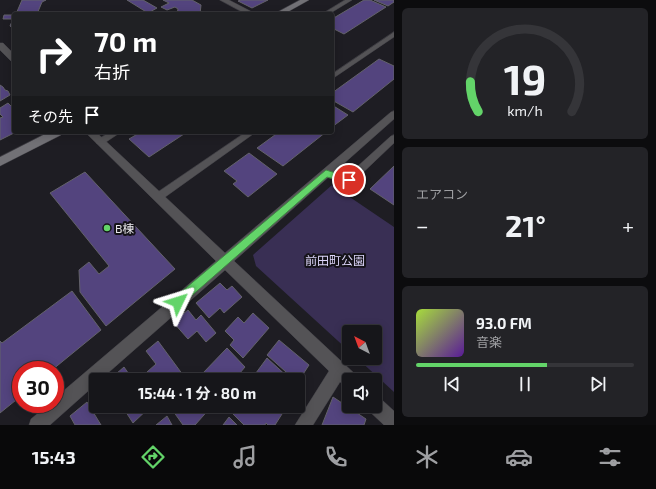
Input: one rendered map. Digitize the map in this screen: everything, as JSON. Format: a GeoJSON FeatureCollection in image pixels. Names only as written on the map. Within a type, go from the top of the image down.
{"type":"FeatureCollection","features":[{"type":"Feature","properties":{"kind":"main road"},"geometry":{"type":"LineString","coordinates":[[282,12],[305,0]]}},
{"type":"Feature","properties":{"kind":"main road"},"geometry":{"type":"LineString","coordinates":[[0,162],[53,134]]}},
{"type":"Feature","properties":{"kind":"street"},"geometry":{"type":"LineString","coordinates":[[224,0],[248,12]]}},
{"type":"Feature","properties":{"kind":"street"},"geometry":{"type":"LineString","coordinates":[[0,45],[12,57]]}},
{"type":"Feature","properties":{"kind":"street"},"geometry":{"type":"LineString","coordinates":[[37,425],[394,114]]}},
{"type":"Feature","properties":{"kind":"street"},"geometry":{"type":"LineString","coordinates":[[92,134],[342,373]]}},
{"type":"Feature","properties":{"kind":"street"},"geometry":{"type":"LineString","coordinates":[[303,425],[342,377]]}},
{"type":"Feature","properties":{"kind":"street"},"geometry":{"type":"LineString","coordinates":[[382,411],[394,423]]}},
{"type":"Feature","properties":{"kind":"lane"},"geometry":{"type":"LineString","coordinates":[[328,12],[349,0]]}},
{"type":"Feature","properties":{"kind":"lane"},"geometry":{"type":"LineString","coordinates":[[334,76],[394,34]]}},
{"type":"Feature","properties":{"kind":"lane"},"geometry":{"type":"LineString","coordinates":[[100,142],[114,134]]}},
{"type":"Feature","properties":{"kind":"lane"},"geometry":{"type":"LineString","coordinates":[[158,197],[249,134]]}},
{"type":"Feature","properties":{"kind":"lane"},"geometry":{"type":"LineString","coordinates":[[326,173],[349,180],[394,138]]}},
{"type":"Feature","properties":{"kind":"green space","name":"前田町公園"},"geometry":{"type":"Polygon","coordinates":[[[332,185],[394,227],[394,392],[382,381],[382,373],[373,373],[365,365],[382,365],[382,325],[342,325],[342,345],[256,266],[253,255],[332,185]]]}},
{"type":"Feature","properties":{"kind":"building"},"geometry":{"type":"Polygon","coordinates":[[[22,0],[46,0],[42,2],[38,12],[17,12],[22,0]]]}},
{"type":"Feature","properties":{"kind":"building"},"geometry":{"type":"Polygon","coordinates":[[[127,0],[143,0],[157,8],[150,12],[146,12],[127,0]]]}},
{"type":"Feature","properties":{"kind":"building"},"geometry":{"type":"Polygon","coordinates":[[[163,0],[192,0],[201,5],[200,12],[177,12],[178,9],[175,7],[167,10],[161,7],[169,3],[163,0]]]}},
{"type":"Feature","properties":{"kind":"building"},"geometry":{"type":"Polygon","coordinates":[[[268,0],[252,8],[238,1],[268,0]]]}},
{"type":"Feature","properties":{"kind":"building"},"geometry":{"type":"Polygon","coordinates":[[[364,0],[370,0],[386,7],[344,34],[334,29],[334,18],[364,0]]]}},
{"type":"Feature","properties":{"kind":"building"},"geometry":{"type":"Polygon","coordinates":[[[374,0],[394,0],[394,2],[388,6],[374,0]]]}},
{"type":"Feature","properties":{"kind":"building"},"geometry":{"type":"Polygon","coordinates":[[[4,15],[12,15],[12,19],[3,19],[4,15]]]}},
{"type":"Feature","properties":{"kind":"building"},"geometry":{"type":"Polygon","coordinates":[[[379,59],[394,66],[394,79],[353,112],[334,101],[334,92],[379,59]]]}},
{"type":"Feature","properties":{"kind":"building"},"geometry":{"type":"Polygon","coordinates":[[[0,85],[8,91],[10,95],[0,101],[0,85]]]}},
{"type":"Feature","properties":{"kind":"building"},"geometry":{"type":"Polygon","coordinates":[[[8,103],[12,107],[12,134],[0,140],[0,118],[3,117],[0,114],[0,108],[8,103]]]}},
{"type":"Feature","properties":{"kind":"building"},"geometry":{"type":"Polygon","coordinates":[[[334,106],[348,115],[334,126],[334,106]]]}},
{"type":"Feature","properties":{"kind":"building"},"geometry":{"type":"Polygon","coordinates":[[[138,134],[184,134],[149,157],[129,139],[138,134]]]}},
{"type":"Feature","properties":{"kind":"building"},"geometry":{"type":"Polygon","coordinates":[[[276,134],[323,134],[283,166],[257,148],[276,134]]]}},
{"type":"Feature","properties":{"kind":"building"},"geometry":{"type":"Polygon","coordinates":[[[249,153],[277,174],[248,197],[233,184],[237,181],[224,171],[249,153]]]}},
{"type":"Feature","properties":{"kind":"building"},"geometry":{"type":"Polygon","coordinates":[[[394,166],[394,205],[370,189],[394,166]]]}},
{"type":"Feature","properties":{"kind":"building","name":"B棟"},"geometry":{"type":"Polygon","coordinates":[[[85,172],[175,269],[106,326],[80,292],[79,270],[89,262],[99,274],[109,266],[50,193],[85,172]]]}},
{"type":"Feature","properties":{"kind":"building"},"geometry":{"type":"Polygon","coordinates":[[[220,283],[227,290],[232,286],[242,297],[224,313],[220,308],[209,318],[196,303],[220,283]]]}},
{"type":"Feature","properties":{"kind":"building"},"geometry":{"type":"Polygon","coordinates":[[[72,291],[101,330],[63,361],[12,361],[12,403],[0,413],[0,341],[2,343],[72,291]]]}},
{"type":"Feature","properties":{"kind":"building"},"geometry":{"type":"Polygon","coordinates":[[[188,310],[196,320],[201,315],[216,333],[206,342],[197,331],[188,339],[173,322],[188,310]]]}},
{"type":"Feature","properties":{"kind":"building"},"geometry":{"type":"Polygon","coordinates":[[[253,313],[269,328],[243,358],[230,345],[234,340],[225,331],[238,317],[244,323],[253,313]]]}},
{"type":"Feature","properties":{"kind":"building"},"geometry":{"type":"Polygon","coordinates":[[[279,340],[309,365],[304,373],[287,373],[267,355],[279,340]]]}},
{"type":"Feature","properties":{"kind":"building"},"geometry":{"type":"Polygon","coordinates":[[[158,341],[182,373],[148,373],[156,364],[146,351],[158,341]]]}},
{"type":"Feature","properties":{"kind":"building"},"geometry":{"type":"Polygon","coordinates":[[[227,348],[245,367],[240,373],[203,373],[227,348]]]}},
{"type":"Feature","properties":{"kind":"building"},"geometry":{"type":"Polygon","coordinates":[[[267,358],[283,373],[256,373],[267,358]]]}},
{"type":"Feature","properties":{"kind":"building"},"geometry":{"type":"Polygon","coordinates":[[[124,367],[128,373],[117,373],[124,367]]]}},
{"type":"Feature","properties":{"kind":"building"},"geometry":{"type":"Polygon","coordinates":[[[333,397],[342,403],[342,413],[357,413],[366,419],[364,425],[322,425],[333,397]]]}},
{"type":"Feature","properties":{"kind":"building"},"geometry":{"type":"Polygon","coordinates":[[[87,402],[89,405],[89,413],[94,413],[101,425],[75,425],[70,416],[87,402]]]}},
{"type":"Feature","properties":{"kind":"building"},"geometry":{"type":"Polygon","coordinates":[[[127,413],[144,413],[133,423],[127,413]]]}},
{"type":"Feature","properties":{"kind":"building"},"geometry":{"type":"Polygon","coordinates":[[[175,413],[206,413],[195,425],[183,425],[175,413]]]}},
{"type":"Feature","properties":{"kind":"building"},"geometry":{"type":"Polygon","coordinates":[[[232,413],[282,414],[275,425],[268,425],[266,423],[265,425],[244,425],[232,413]]]}},
{"type":"Feature","properties":{"kind":"building"},"geometry":{"type":"Polygon","coordinates":[[[167,416],[172,425],[156,425],[167,416]]]}},
{"type":"Feature","properties":{"kind":"building"},"geometry":{"type":"Polygon","coordinates":[[[229,417],[237,425],[223,425],[229,417]]]}},
{"type":"Feature","properties":{"kind":"place","name":"B棟"},"geometry":{"type":"Point","coordinates":[107,228]}},
{"type":"Feature","properties":{"kind":"route"},"geometry":{"type":"LineString","coordinates":[[178,302],[326,173],[349,180]]}}]}
